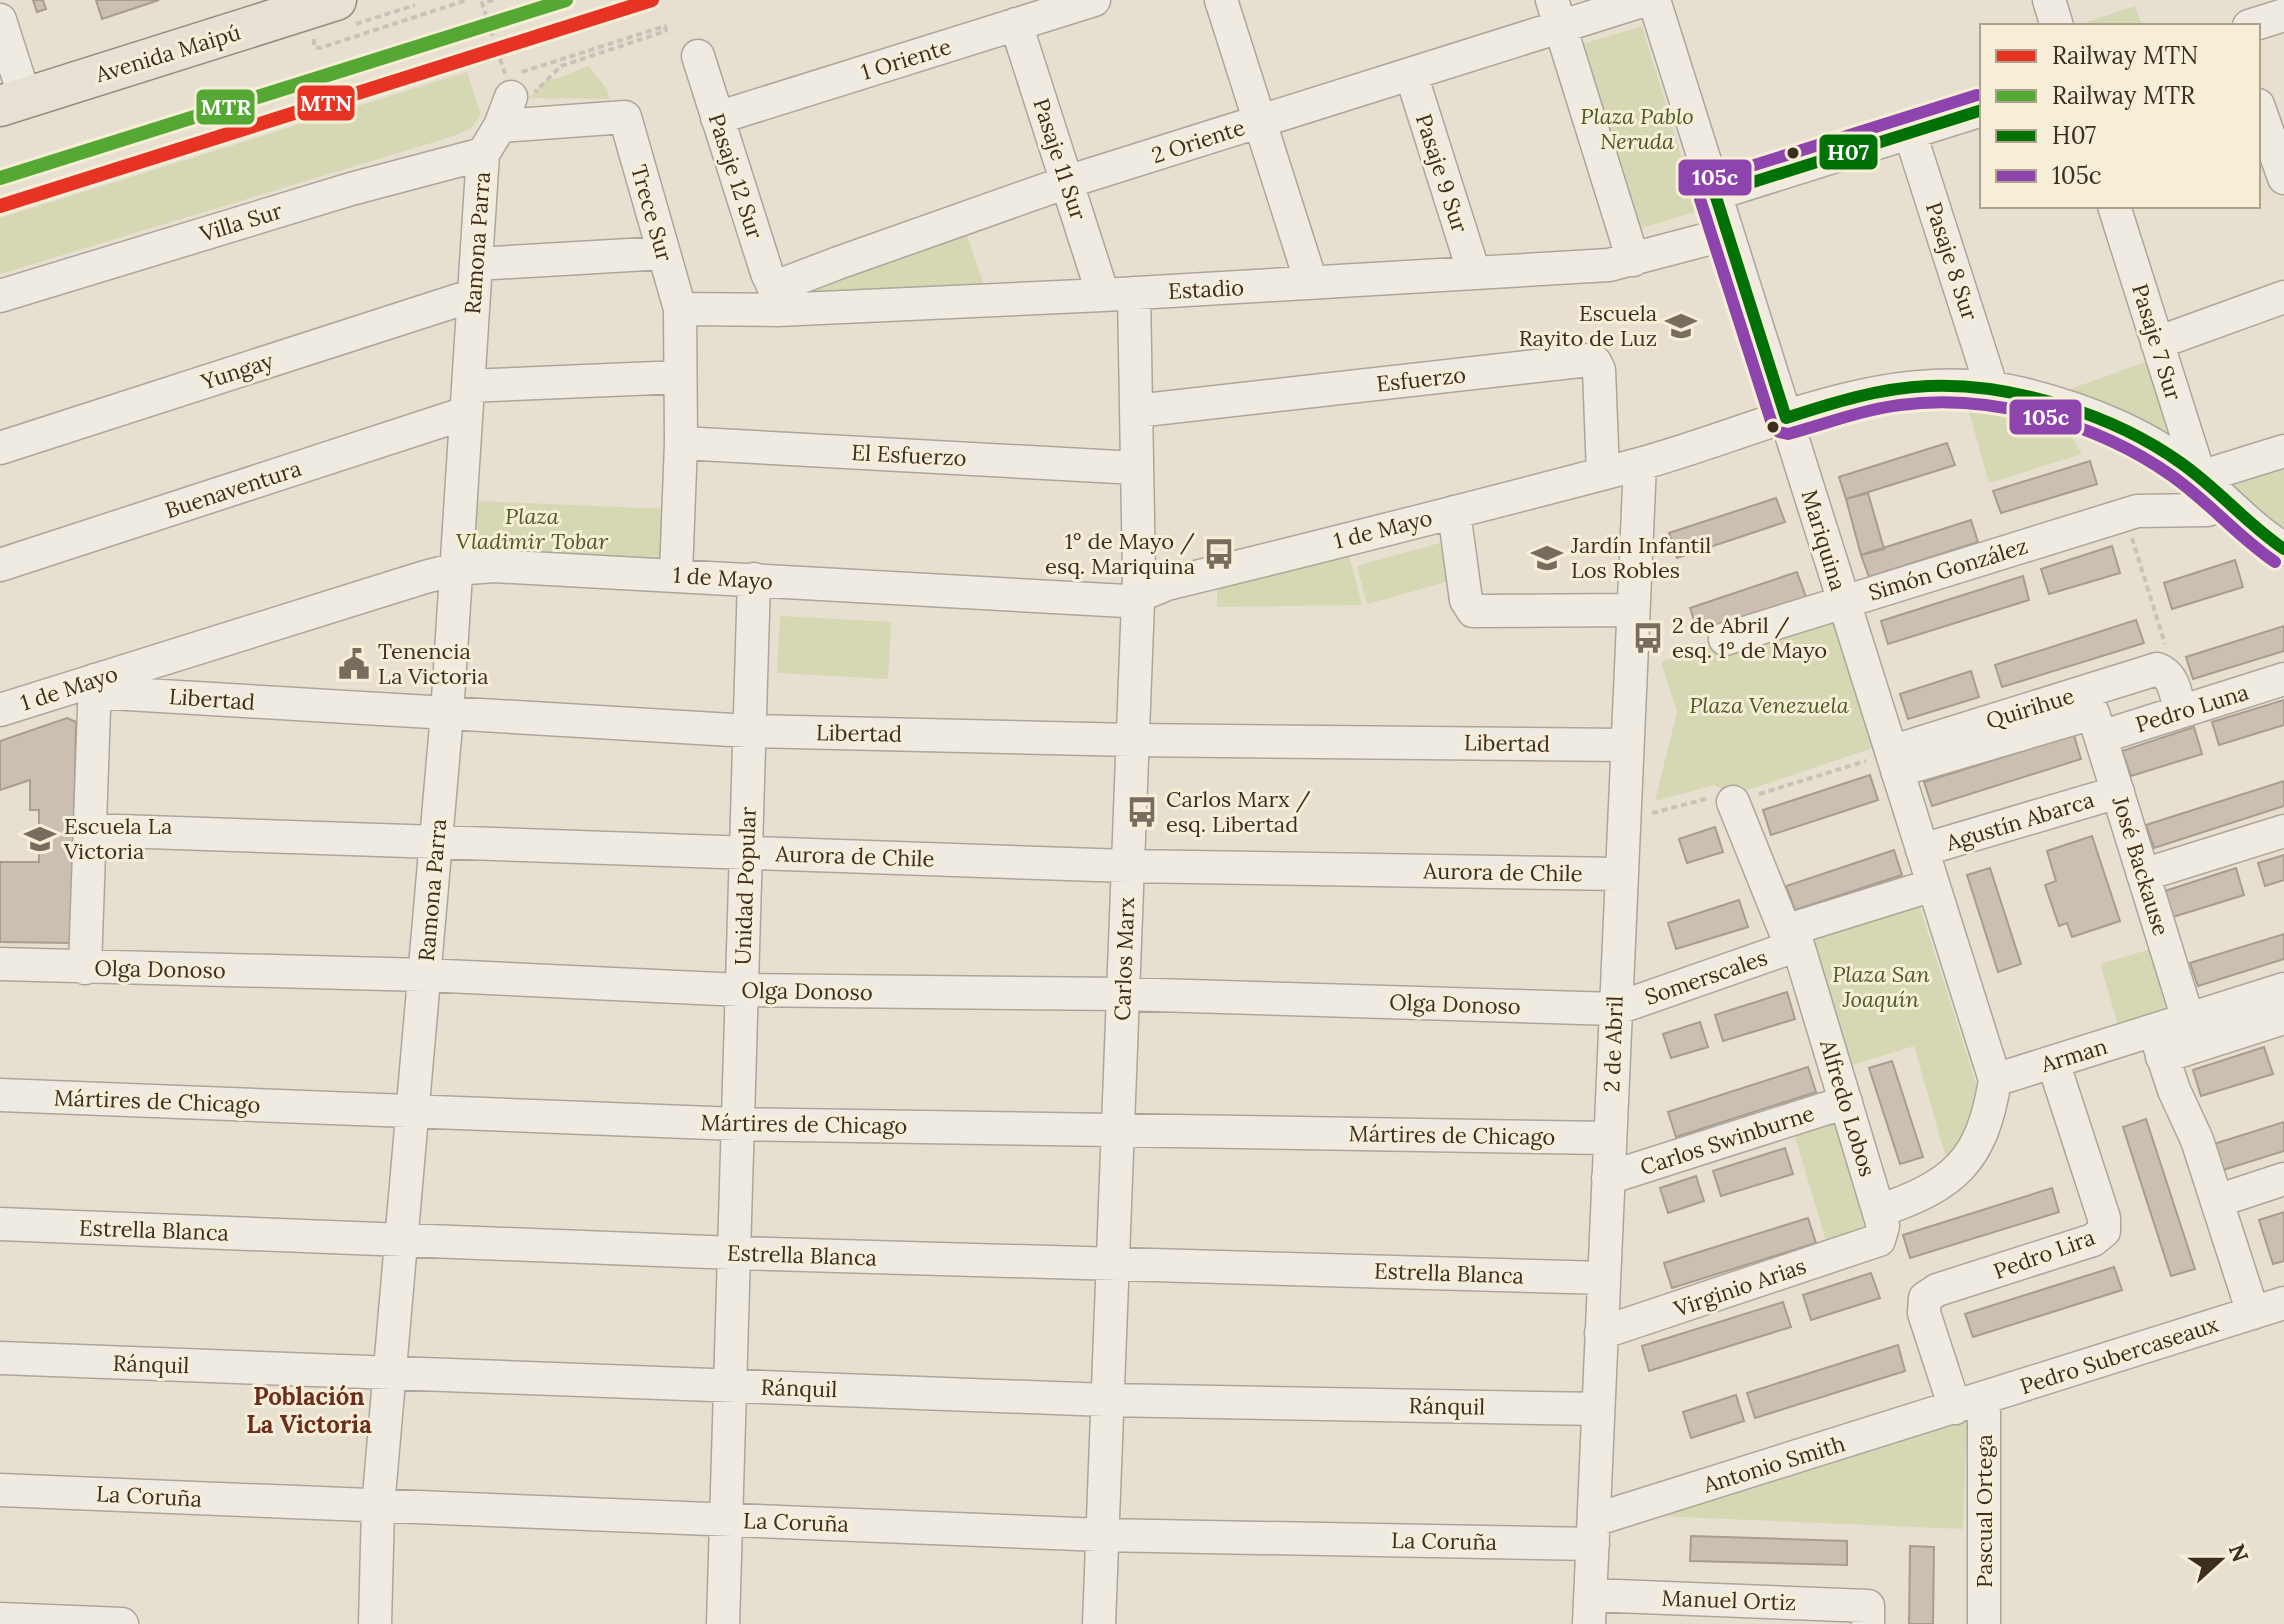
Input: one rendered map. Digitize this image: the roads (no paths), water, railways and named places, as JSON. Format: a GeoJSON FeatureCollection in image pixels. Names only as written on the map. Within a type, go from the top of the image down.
{"type":"FeatureCollection","features":[{"type":"Feature","properties":{"kind":"main road","name":"Avenida Maipú"},"geometry":{"type":"LineString","coordinates":[[12,102],[340,14]]}},
{"type":"Feature","properties":{"kind":"street","name":"1 Oriente"},"geometry":{"type":"LineString","coordinates":[[717,118],[1094,0]]}},
{"type":"Feature","properties":{"kind":"street"},"geometry":{"type":"LineString","coordinates":[[1221,0],[1311,282]]}},
{"type":"Feature","properties":{"kind":"street","name":"2 Oriente"},"geometry":{"type":"LineString","coordinates":[[777,302],[788,281],[1067,182],[1411,74],[1556,13],[1645,0]]}},
{"type":"Feature","properties":{"kind":"street","name":"Mariquina"},"geometry":{"type":"LineString","coordinates":[[1654,0],[1995,1080]]}},
{"type":"Feature","properties":{"kind":"street"},"geometry":{"type":"LineString","coordinates":[[2049,0],[2056,24]]}},
{"type":"Feature","properties":{"kind":"street"},"geometry":{"type":"LineString","coordinates":[[1556,13],[1633,260]]}},
{"type":"Feature","properties":{"kind":"street"},"geometry":{"type":"LineString","coordinates":[[2255,24],[2284,15]]}},
{"type":"Feature","properties":{"kind":"street"},"geometry":{"type":"LineString","coordinates":[[0,20],[12,102]]}},
{"type":"Feature","properties":{"kind":"street","name":"Pasaje 11 Sur"},"geometry":{"type":"LineString","coordinates":[[1016,24],[1067,182],[1118,294]]}},
{"type":"Feature","properties":{"kind":"street","name":"Pasaje 12 Sur"},"geometry":{"type":"LineString","coordinates":[[698,56],[777,302]]}},
{"type":"Feature","properties":{"kind":"street","name":"Pasaje 9 Sur"},"geometry":{"type":"LineString","coordinates":[[1411,74],[1474,273]]}},
{"type":"Feature","properties":{"kind":"street","name":"Trece Sur"},"geometry":{"type":"LineString","coordinates":[[483,154],[509,93],[625,117],[680,309]]}},
{"type":"Feature","properties":{"kind":"street"},"geometry":{"type":"LineString","coordinates":[[1715,194],[1980,111]]}},
{"type":"Feature","properties":{"kind":"street"},"geometry":{"type":"LineString","coordinates":[[2260,111],[2284,178]]}},
{"type":"Feature","properties":{"kind":"street","name":"Pasaje 8 Sur"},"geometry":{"type":"LineString","coordinates":[[1910,133],[1992,389]]}},
{"type":"Feature","properties":{"kind":"street","name":"Ramona Parra"},"geometry":{"type":"LineString","coordinates":[[375,1624],[378,1507],[447,714],[483,154]]}},
{"type":"Feature","properties":{"kind":"street","name":"Villa Sur"},"geometry":{"type":"LineString","coordinates":[[0,296],[351,189],[483,154]]}},
{"type":"Feature","properties":{"kind":"street","name":"Pasaje 7 Sur"},"geometry":{"type":"LineString","coordinates":[[2115,208],[2200,477]]}},
{"type":"Feature","properties":{"kind":"street","name":"Estadio"},"geometry":{"type":"LineString","coordinates":[[680,309],[777,302],[1118,294],[1609,265],[1727,234]]}},
{"type":"Feature","properties":{"kind":"street","name":"Yungay"},"geometry":{"type":"LineString","coordinates":[[0,448],[475,280],[664,253]]}},
{"type":"Feature","properties":{"kind":"street","name":"Carlos Marx"},"geometry":{"type":"LineString","coordinates":[[1099,1624],[1137,597],[1136,411],[1118,294]]}},
{"type":"Feature","properties":{"kind":"street"},"geometry":{"type":"LineString","coordinates":[[2157,343],[2284,297]]}},
{"type":"Feature","properties":{"kind":"street"},"geometry":{"type":"LineString","coordinates":[[676,574],[681,443],[680,309]]}},
{"type":"Feature","properties":{"kind":"street","name":"Esfuerzo"},"geometry":{"type":"LineString","coordinates":[[1136,411],[1589,360],[1595,362],[1599,370],[1603,473]]}},
{"type":"Feature","properties":{"kind":"street","name":"Buenaventura"},"geometry":{"type":"LineString","coordinates":[[0,565],[467,400],[680,377]]}},
{"type":"Feature","properties":{"kind":"street","name":"1 de Mayo"},"geometry":{"type":"LineString","coordinates":[[0,710],[95,686],[456,569],[494,566],[676,574],[1112,602],[1137,597],[1167,584],[1640,464],[1842,400],[1895,388],[1948,385],[1992,389],[2022,394],[2112,424],[2160,449],[2200,477],[2227,505],[2284,549]]}},
{"type":"Feature","properties":{"kind":"street","name":"El Esfuerzo"},"geometry":{"type":"LineString","coordinates":[[681,443],[1137,468]]}},
{"type":"Feature","properties":{"kind":"street"},"geometry":{"type":"LineString","coordinates":[[2200,477],[2284,451]]}},
{"type":"Feature","properties":{"kind":"street","name":"2 de Abril"},"geometry":{"type":"LineString","coordinates":[[1590,1610],[1631,610],[1640,464]]}},
{"type":"Feature","properties":{"kind":"street","name":"Simón González"},"geometry":{"type":"LineString","coordinates":[[1725,639],[2125,515],[2150,510],[2207,510],[2227,505]]}},
{"type":"Feature","properties":{"kind":"street","name":"1 de Mayo"},"geometry":{"type":"LineString","coordinates":[[1454,512],[1466,600],[1473,611],[1631,610]]}},
{"type":"Feature","properties":{"kind":"street","name":"Unidad Popular"},"geometry":{"type":"LineString","coordinates":[[723,1624],[754,579]]}},
{"type":"Feature","properties":{"kind":"street","name":"Quirihue"},"geometry":{"type":"LineString","coordinates":[[1894,762],[1909,745],[2151,670],[2168,674],[2180,712]]}},
{"type":"Feature","properties":{"kind":"street","name":"Pedro Luna"},"geometry":{"type":"LineString","coordinates":[[1894,762],[2180,712],[2284,679]]}},
{"type":"Feature","properties":{"kind":"street"},"geometry":{"type":"LineString","coordinates":[[85,968],[95,686]]}},
{"type":"Feature","properties":{"kind":"street","name":"Libertad"},"geometry":{"type":"LineString","coordinates":[[95,686],[447,714],[749,731],[1132,740],[1626,745]]}},
{"type":"Feature","properties":{"kind":"street","name":"José Backause"},"geometry":{"type":"LineString","coordinates":[[2097,725],[2188,1019]]}},
{"type":"Feature","properties":{"kind":"street","name":"Agustín Abarca"},"geometry":{"type":"LineString","coordinates":[[1922,850],[2118,792]]}},
{"type":"Feature","properties":{"kind":"street","name":"Alfredo Lobos"},"geometry":{"type":"LineString","coordinates":[[1733,802],[1791,938],[1846,1102],[1879,1226]]}},
{"type":"Feature","properties":{"kind":"street","name":"Aurora de Chile"},"geometry":{"type":"LineString","coordinates":[[90,830],[1127,866],[1620,874]]}},
{"type":"Feature","properties":{"kind":"street"},"geometry":{"type":"LineString","coordinates":[[2143,875],[2284,831]]}},
{"type":"Feature","properties":{"kind":"street","name":"Somerscales"},"geometry":{"type":"LineString","coordinates":[[1615,1009],[1933,885]]}},
{"type":"Feature","properties":{"kind":"street","name":"Olga Donoso"},"geometry":{"type":"LineString","coordinates":[[0,964],[424,975],[741,990],[1122,994],[1615,1009]]}},
{"type":"Feature","properties":{"kind":"street"},"geometry":{"type":"LineString","coordinates":[[2158,1044],[2188,1019],[2284,989]]}},
{"type":"Feature","properties":{"kind":"street"},"geometry":{"type":"LineString","coordinates":[[2158,1044],[2284,1018]]}},
{"type":"Feature","properties":{"kind":"street"},"geometry":{"type":"LineString","coordinates":[[2158,1044],[2174,1090],[2197,1140],[2253,1313]]}},
{"type":"Feature","properties":{"kind":"street","name":"Arman"},"geometry":{"type":"LineString","coordinates":[[1995,1080],[2053,1062],[2158,1044]]}},
{"type":"Feature","properties":{"kind":"street","name":"Pedro Lira"},"geometry":{"type":"LineString","coordinates":[[1970,1403],[1924,1313],[1925,1298],[1937,1290],[2093,1240],[2104,1231],[2104,1218],[2053,1062]]}},
{"type":"Feature","properties":{"kind":"street","name":"Virginio Arias"},"geometry":{"type":"LineString","coordinates":[[1601,1333],[1879,1226],[1944,1183],[1966,1162],[1981,1132],[1995,1080]]}},
{"type":"Feature","properties":{"kind":"street","name":"Mártires de Chicago"},"geometry":{"type":"LineString","coordinates":[[0,1095],[737,1124],[1609,1138]]}},
{"type":"Feature","properties":{"kind":"street","name":"Carlos Swinburne"},"geometry":{"type":"LineString","coordinates":[[1608,1178],[1846,1102]]}},
{"type":"Feature","properties":{"kind":"street"},"geometry":{"type":"LineString","coordinates":[[2217,1201],[2284,1179]]}},
{"type":"Feature","properties":{"kind":"street","name":"Estrella Blanca"},"geometry":{"type":"LineString","coordinates":[[0,1224],[734,1253],[1604,1278]]}},
{"type":"Feature","properties":{"kind":"street","name":"Pedro Subercaseaux"},"geometry":{"type":"LineString","coordinates":[[1970,1403],[2284,1303]]}},
{"type":"Feature","properties":{"kind":"street","name":"Ránquil"},"geometry":{"type":"LineString","coordinates":[[0,1358],[1106,1400],[1598,1409]]}},
{"type":"Feature","properties":{"kind":"street","name":"Antonio Smith"},"geometry":{"type":"LineString","coordinates":[[1593,1532],[1970,1403]]}},
{"type":"Feature","properties":{"kind":"street","name":"Pascual Ortega"},"geometry":{"type":"LineString","coordinates":[[1970,1403],[1984,1624]]}},
{"type":"Feature","properties":{"kind":"street","name":"La Coruña"},"geometry":{"type":"LineString","coordinates":[[0,1490],[1101,1535],[1593,1532]]}},
{"type":"Feature","properties":{"kind":"street","name":"Manuel Ortiz"},"geometry":{"type":"LineString","coordinates":[[1590,1610],[1868,1615]]}},
{"type":"Feature","properties":{"kind":"street"},"geometry":{"type":"LineString","coordinates":[[0,1619],[122,1624]]}},
{"type":"Feature","properties":{"kind":"rail line","name":"MTR"},"geometry":{"type":"LineString","coordinates":[[0,178],[566,0]]}},
{"type":"Feature","properties":{"kind":"rail line","name":"MTN"},"geometry":{"type":"LineString","coordinates":[[0,206],[652,0]]}},
{"type":"Feature","properties":{"kind":"place","name":"Escuela Rayito de Luz"},"geometry":{"type":"Point","coordinates":[1681,326]}},
{"type":"Feature","properties":{"kind":"place","name":"1° de Mayo / esq. Mariquina"},"geometry":{"type":"Point","coordinates":[1219,554]}},
{"type":"Feature","properties":{"kind":"place","name":"Jardín Infantil Los Robles"},"geometry":{"type":"Point","coordinates":[1547,558]}},
{"type":"Feature","properties":{"kind":"place","name":"2 de Abril / esq. 1° de Mayo"},"geometry":{"type":"Point","coordinates":[1648,638]}},
{"type":"Feature","properties":{"kind":"place","name":"Tenencia La Victoria"},"geometry":{"type":"Point","coordinates":[354,664]}},
{"type":"Feature","properties":{"kind":"place","name":"Carlos Marx / esq. Libertad"},"geometry":{"type":"Point","coordinates":[1142,812]}},
{"type":"Feature","properties":{"kind":"place","name":"Escuela La Victoria"},"geometry":{"type":"Point","coordinates":[40,839]}},
{"type":"Feature","properties":{"kind":"district","name":"Población La Victoria"},"geometry":{"type":"Point","coordinates":[309,1411]}},
{"type":"Feature","properties":{"kind":"park label","name":"Plaza Pablo Neruda"},"geometry":{"type":"Point","coordinates":[1637,128]}},
{"type":"Feature","properties":{"kind":"park label","name":"Plaza Vladimir Tobar"},"geometry":{"type":"Point","coordinates":[532,528]}},
{"type":"Feature","properties":{"kind":"park label","name":"Plaza Venezuela"},"geometry":{"type":"Point","coordinates":[1769,705]}},
{"type":"Feature","properties":{"kind":"park label","name":"Plaza San Joaquín"},"geometry":{"type":"Point","coordinates":[1881,986]}}]}
